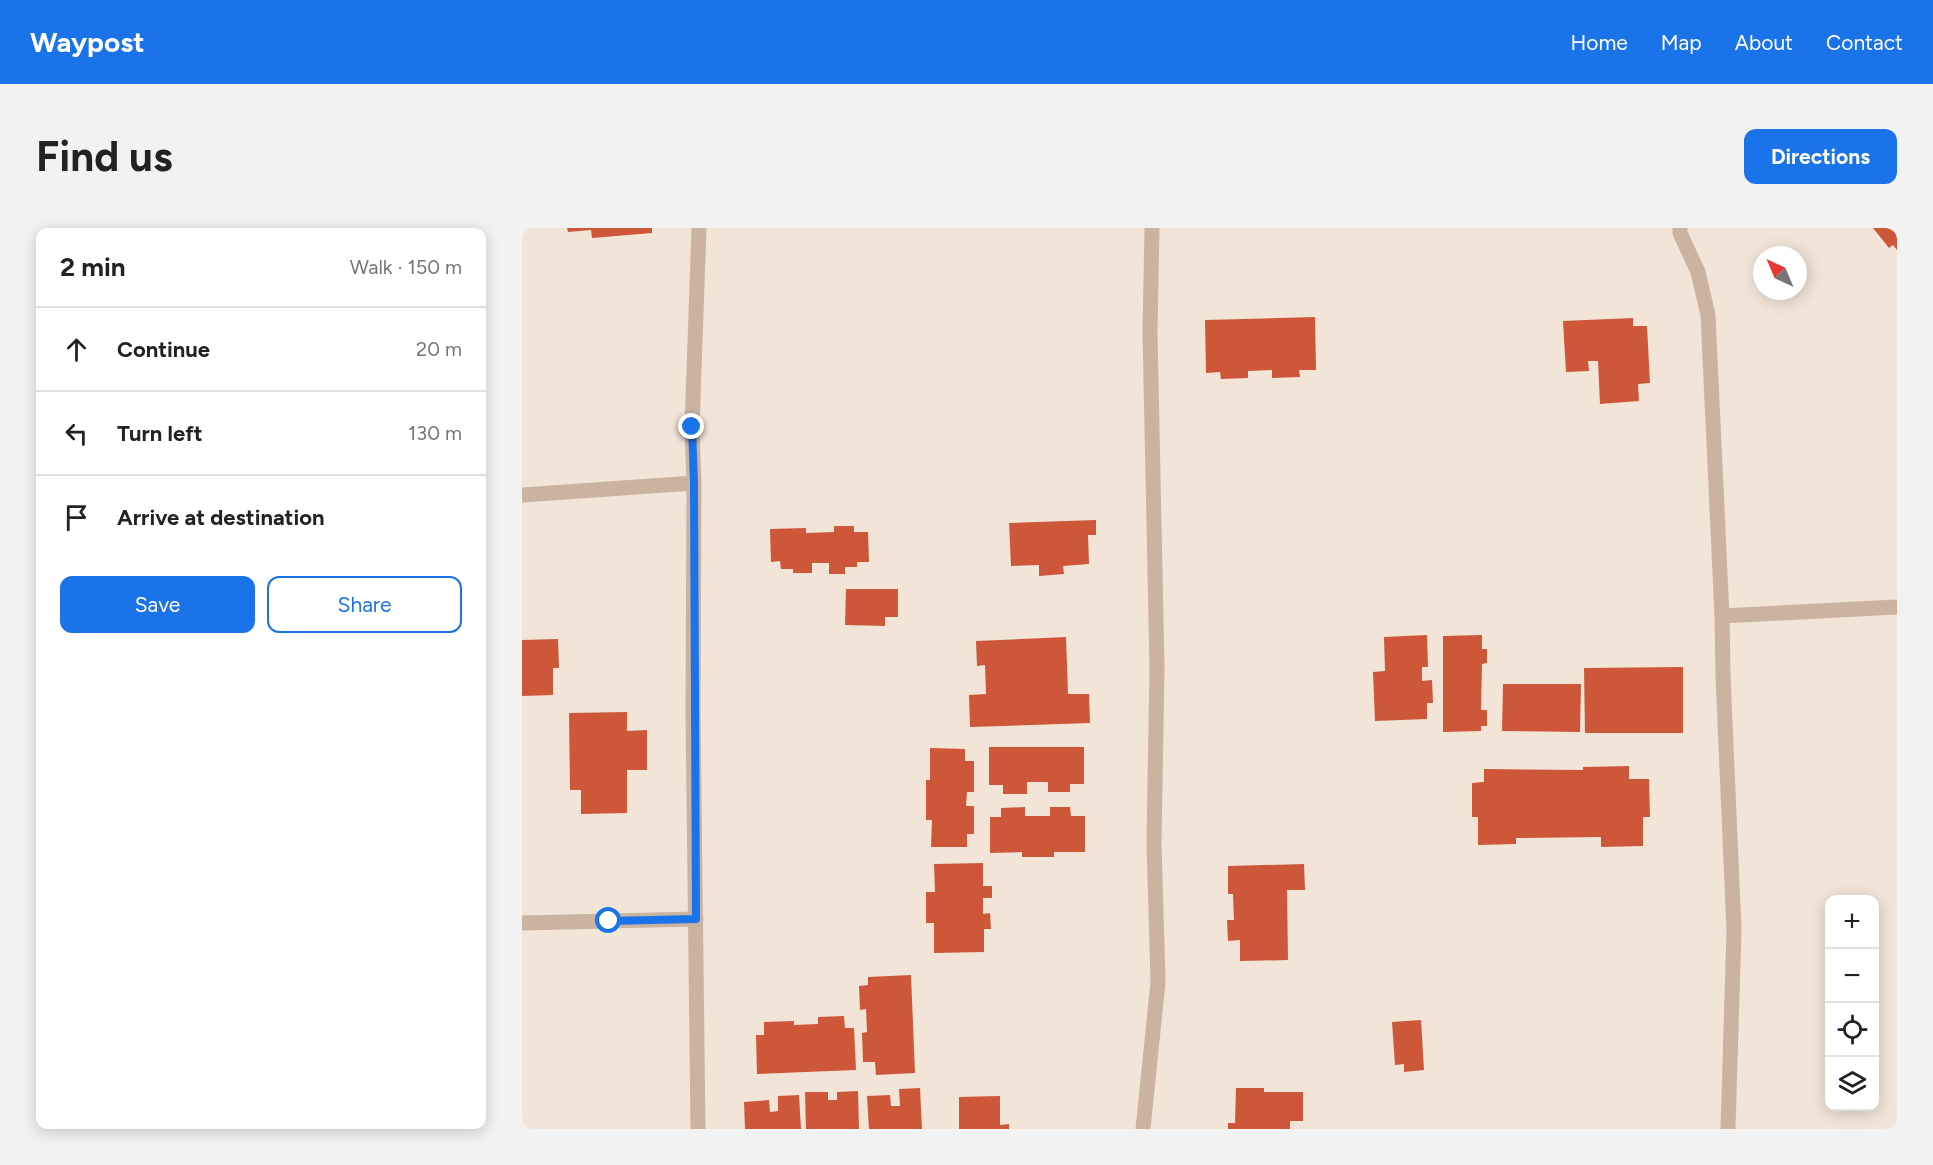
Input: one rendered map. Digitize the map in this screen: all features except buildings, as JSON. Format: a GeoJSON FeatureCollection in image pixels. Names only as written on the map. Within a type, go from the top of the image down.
{"type":"FeatureCollection","features":[{"type":"Feature","properties":{"kind":"street"},"geometry":{"type":"LineString","coordinates":[[698,1129],[692,427],[699,228]]}},
{"type":"Feature","properties":{"kind":"street"},"geometry":{"type":"LineString","coordinates":[[1143,1129],[1158,982],[1154,843],[1157,668],[1150,332],[1152,228]]}},
{"type":"Feature","properties":{"kind":"street"},"geometry":{"type":"LineString","coordinates":[[1680,228],[1680,233],[1698,272],[1708,315],[1734,930],[1728,1129]]}},
{"type":"Feature","properties":{"kind":"street"},"geometry":{"type":"LineString","coordinates":[[522,495],[694,483]]}},
{"type":"Feature","properties":{"kind":"street"},"geometry":{"type":"LineString","coordinates":[[1722,616],[1897,608]]}},
{"type":"Feature","properties":{"kind":"street"},"geometry":{"type":"LineString","coordinates":[[522,923],[696,919]]}},
{"type":"Feature","properties":{"kind":"route"},"geometry":{"type":"LineString","coordinates":[[609,921],[696,919],[692,427]]}}]}
